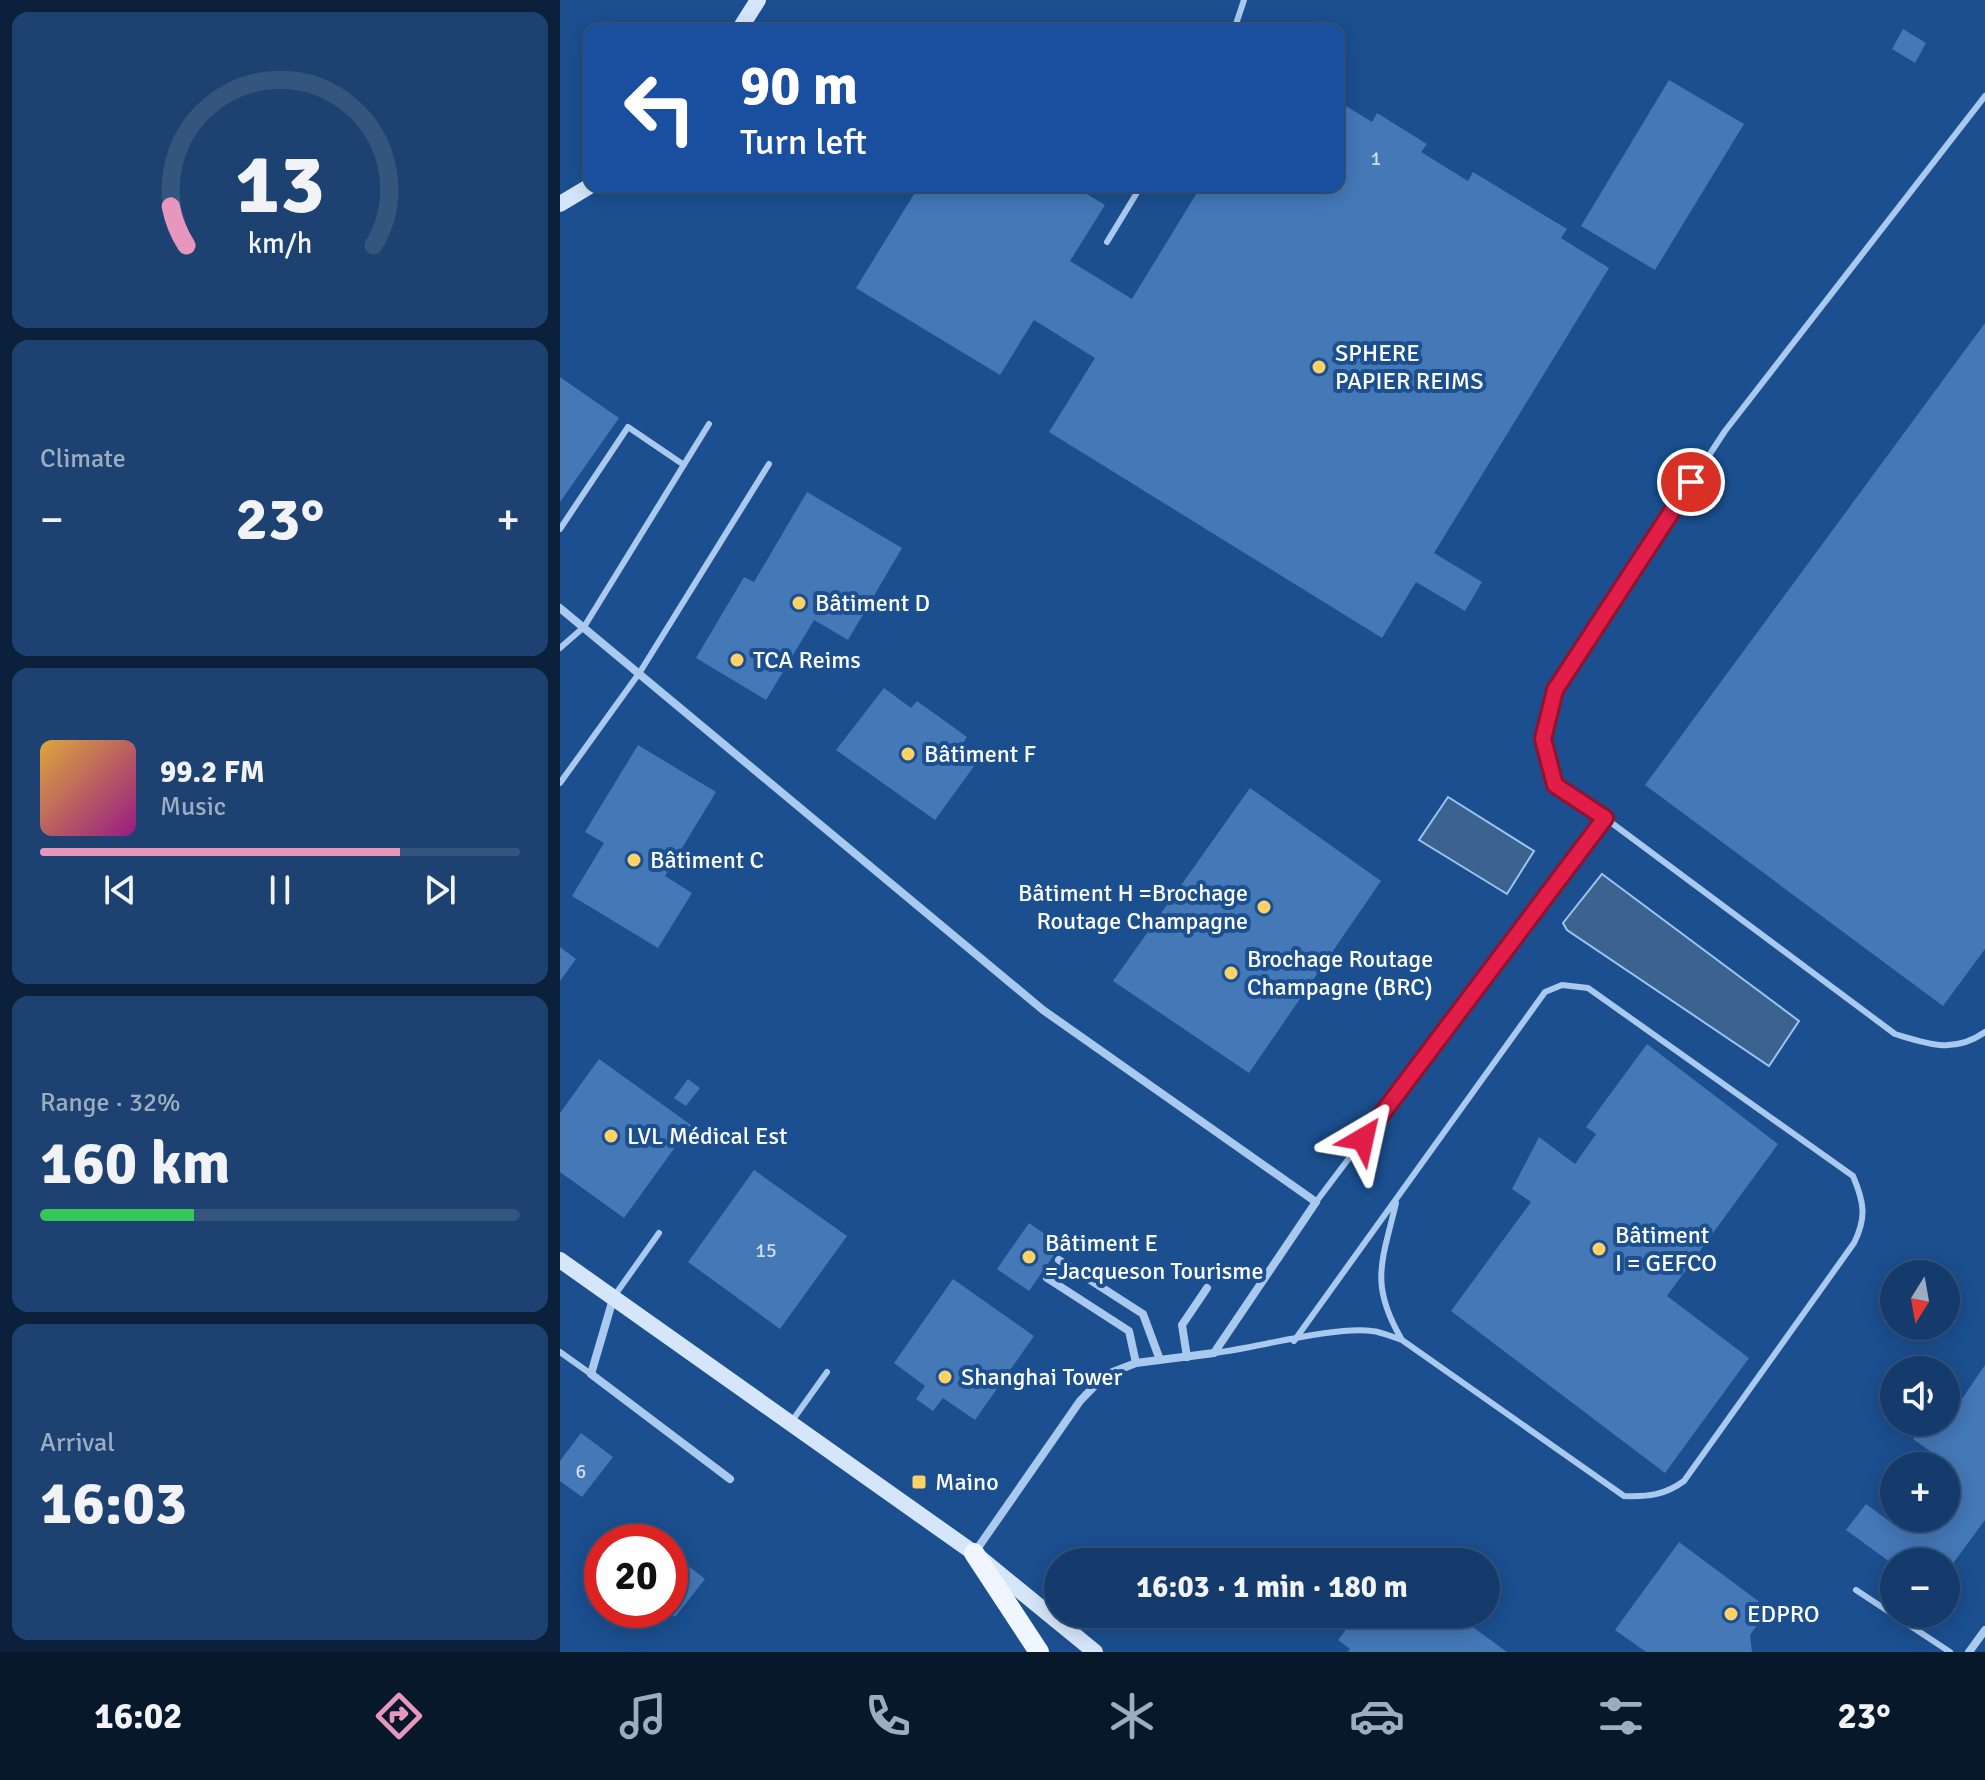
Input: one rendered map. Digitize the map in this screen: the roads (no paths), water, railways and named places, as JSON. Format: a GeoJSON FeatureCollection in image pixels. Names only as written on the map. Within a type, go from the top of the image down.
{"type":"FeatureCollection","features":[{"type":"Feature","properties":{"kind":"main road"},"geometry":{"type":"LineString","coordinates":[[974,1553],[1039,1652]]}},
{"type":"Feature","properties":{"kind":"street"},"geometry":{"type":"LineString","coordinates":[[743,24],[758,0]]}},
{"type":"Feature","properties":{"kind":"street"},"geometry":{"type":"LineString","coordinates":[[560,204],[584,190]]}},
{"type":"Feature","properties":{"kind":"street"},"geometry":{"type":"LineString","coordinates":[[560,608],[1043,1010],[1316,1202],[1214,1353],[1136,1363],[1105,1375],[1080,1401],[974,1553]]}},
{"type":"Feature","properties":{"kind":"street"},"geometry":{"type":"LineString","coordinates":[[560,1260],[974,1553],[1095,1652]]}},
{"type":"Feature","properties":{"kind":"street"},"geometry":{"type":"LineString","coordinates":[[1059,1260],[1143,1314],[1160,1360]]}},
{"type":"Feature","properties":{"kind":"street"},"geometry":{"type":"LineString","coordinates":[[1047,1278],[1129,1331],[1136,1363]]}},
{"type":"Feature","properties":{"kind":"street"},"geometry":{"type":"LineString","coordinates":[[1187,1357],[1182,1325],[1207,1288]]}},
{"type":"Feature","properties":{"kind":"street"},"geometry":{"type":"LineString","coordinates":[[613,1298],[591,1374],[730,1479]]}},
{"type":"Feature","properties":{"kind":"street"},"geometry":{"type":"LineString","coordinates":[[1969,1652],[1985,1630]]}},
{"type":"Feature","properties":{"kind":"street"},"geometry":{"type":"LineString","coordinates":[[1073,1631],[1084,1652]]}},
{"type":"Feature","properties":{"kind":"lane"},"geometry":{"type":"LineString","coordinates":[[1236,24],[1244,0]]}},
{"type":"Feature","properties":{"kind":"lane"},"geometry":{"type":"LineString","coordinates":[[1985,96],[1725,431],[1555,690],[1543,739],[1555,785],[1605,818],[1895,1034],[1939,1048],[1968,1042],[1985,1032]]}},
{"type":"Feature","properties":{"kind":"lane"},"geometry":{"type":"LineString","coordinates":[[1107,242],[1137,192]]}},
{"type":"Feature","properties":{"kind":"lane"},"geometry":{"type":"LineString","coordinates":[[560,648],[584,627],[709,424]]}},
{"type":"Feature","properties":{"kind":"lane"},"geometry":{"type":"LineString","coordinates":[[560,529],[628,427],[684,465]]}},
{"type":"Feature","properties":{"kind":"lane"},"geometry":{"type":"LineString","coordinates":[[560,783],[640,672],[769,464]]}},
{"type":"Feature","properties":{"kind":"lane"},"geometry":{"type":"LineString","coordinates":[[1316,1202],[1605,818]]}},
{"type":"Feature","properties":{"kind":"lane"},"geometry":{"type":"LineString","coordinates":[[1214,1353],[1294,1341],[1351,1330],[1373,1331],[1402,1340],[1624,1496],[1650,1497],[1671,1490],[1684,1481],[1854,1243],[1863,1224],[1864,1203],[1853,1176],[1588,988],[1562,985],[1545,992],[1294,1341]]}},
{"type":"Feature","properties":{"kind":"lane"},"geometry":{"type":"LineString","coordinates":[[1398,1196],[1379,1273],[1385,1310],[1402,1340]]}},
{"type":"Feature","properties":{"kind":"lane"},"geometry":{"type":"LineString","coordinates":[[613,1298],[659,1233]]}},
{"type":"Feature","properties":{"kind":"lane"},"geometry":{"type":"LineString","coordinates":[[560,1352],[591,1374]]}},
{"type":"Feature","properties":{"kind":"lane"},"geometry":{"type":"LineString","coordinates":[[790,1423],[827,1372]]}},
{"type":"Feature","properties":{"kind":"lane"},"geometry":{"type":"LineString","coordinates":[[1856,1590],[1950,1652]]}},
{"type":"Feature","properties":{"kind":"water"},"geometry":{"type":"Polygon","coordinates":[[[1448,797],[1534,851],[1507,894],[1419,840],[1448,797]]]}},
{"type":"Feature","properties":{"kind":"water"},"geometry":{"type":"Polygon","coordinates":[[[1602,874],[1799,1021],[1769,1066],[1567,930],[1563,923],[1602,874]]]}},
{"type":"Feature","properties":{"kind":"place","name":"SPHERE PAPIER REIMS"},"geometry":{"type":"Point","coordinates":[1319,367]}},
{"type":"Feature","properties":{"kind":"place","name":"Bâtiment D"},"geometry":{"type":"Point","coordinates":[799,603]}},
{"type":"Feature","properties":{"kind":"place","name":"TCA Reims"},"geometry":{"type":"Point","coordinates":[737,660]}},
{"type":"Feature","properties":{"kind":"place","name":"Bâtiment F"},"geometry":{"type":"Point","coordinates":[908,754]}},
{"type":"Feature","properties":{"kind":"place","name":"Bâtiment C"},"geometry":{"type":"Point","coordinates":[634,860]}},
{"type":"Feature","properties":{"kind":"place","name":"Bâtiment H =Brochage Routage Champagne"},"geometry":{"type":"Point","coordinates":[1264,907]}},
{"type":"Feature","properties":{"kind":"place","name":"Brochage Routage Champagne (BRC)"},"geometry":{"type":"Point","coordinates":[1231,973]}},
{"type":"Feature","properties":{"kind":"place","name":"LVL Médical Est"},"geometry":{"type":"Point","coordinates":[611,1136]}},
{"type":"Feature","properties":{"kind":"place","name":"Bâtiment I = GEFCO"},"geometry":{"type":"Point","coordinates":[1599,1249]}},
{"type":"Feature","properties":{"kind":"place","name":"Bâtiment E =Jacqueson Tourisme"},"geometry":{"type":"Point","coordinates":[1029,1257]}},
{"type":"Feature","properties":{"kind":"place","name":"Shanghai Tower"},"geometry":{"type":"Point","coordinates":[945,1377]}},
{"type":"Feature","properties":{"kind":"place","name":"Maino"},"geometry":{"type":"Point","coordinates":[919,1482]}},
{"type":"Feature","properties":{"kind":"place","name":"EDPRO"},"geometry":{"type":"Point","coordinates":[1731,1614]}}]}
